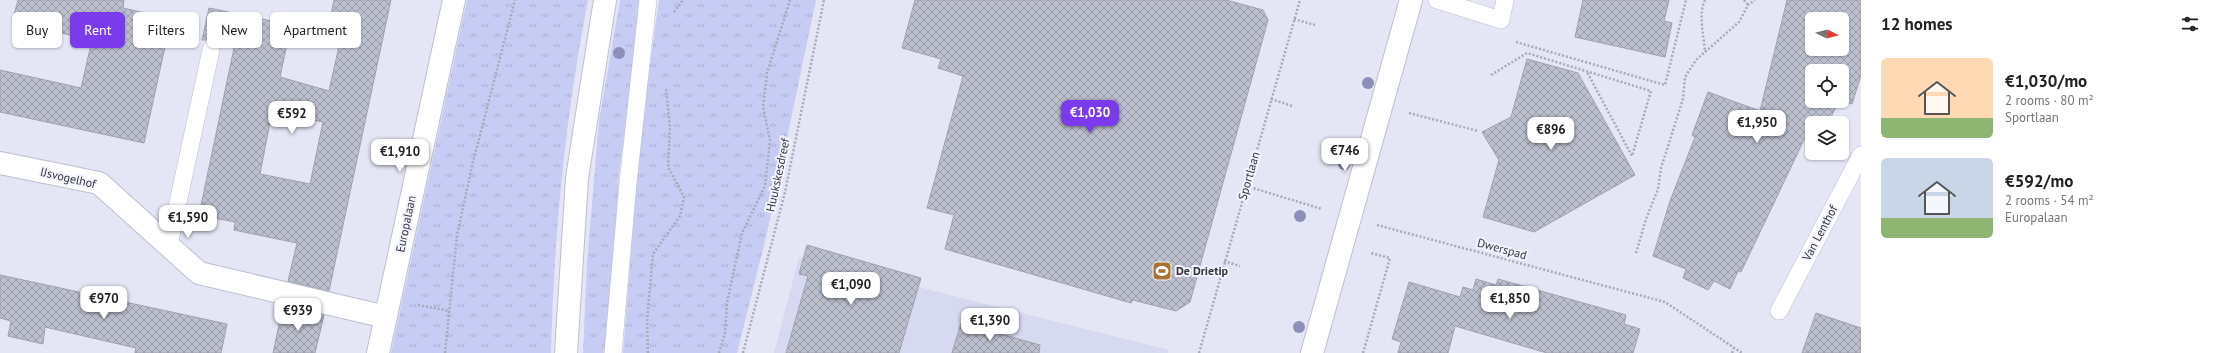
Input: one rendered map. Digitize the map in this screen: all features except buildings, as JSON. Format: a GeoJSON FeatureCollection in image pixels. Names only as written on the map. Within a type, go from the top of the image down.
{"type":"FeatureCollection","features":[{"type":"Feature","properties":{"kind":"street","name":"Europalaan"},"geometry":{"type":"LineString","coordinates":[[378,353],[454,0]]}},
{"type":"Feature","properties":{"kind":"street"},"geometry":{"type":"LineString","coordinates":[[566,353],[577,178],[605,0]]}},
{"type":"Feature","properties":{"kind":"street"},"geometry":{"type":"LineString","coordinates":[[1312,353],[1341,244],[1411,0]]}},
{"type":"Feature","properties":{"kind":"street","name":"IJsvogelhof"},"geometry":{"type":"LineString","coordinates":[[0,163],[99,183],[169,244],[199,273],[388,309]]}},
{"type":"Feature","properties":{"kind":"lane"},"geometry":{"type":"LineString","coordinates":[[613,353],[628,183],[648,0]]}},
{"type":"Feature","properties":{"kind":"lane"},"geometry":{"type":"LineString","coordinates":[[1437,0],[1501,20],[1505,0]]}},
{"type":"Feature","properties":{"kind":"lane"},"geometry":{"type":"LineString","coordinates":[[169,244],[211,50]]}},
{"type":"Feature","properties":{"kind":"lane","name":"Van Lenthof"},"geometry":{"type":"LineString","coordinates":[[1780,310],[1861,155]]}},
{"type":"Feature","properties":{"kind":"path"},"geometry":{"type":"LineString","coordinates":[[445,353],[457,235],[472,166],[515,0]]}},
{"type":"Feature","properties":{"kind":"path"},"geometry":{"type":"LineString","coordinates":[[670,17],[683,0]]}},
{"type":"Feature","properties":{"kind":"path"},"geometry":{"type":"LineString","coordinates":[[720,353],[725,333],[728,303],[742,233],[765,186],[770,140],[763,107],[767,73],[790,0]]}},
{"type":"Feature","properties":{"kind":"path","name":"Huukskesdreef"},"geometry":{"type":"LineString","coordinates":[[743,353],[785,192],[824,0]]}},
{"type":"Feature","properties":{"kind":"path","name":"Sportlaan"},"geometry":{"type":"LineString","coordinates":[[1199,353],[1224,261],[1300,0]]}},
{"type":"Feature","properties":{"kind":"path"},"geometry":{"type":"LineString","coordinates":[[1501,20],[1508,28],[1510,40],[1666,85],[1686,0]]}},
{"type":"Feature","properties":{"kind":"path"},"geometry":{"type":"LineString","coordinates":[[1705,0],[1703,4],[1702,26],[1705,52]]}},
{"type":"Feature","properties":{"kind":"path"},"geometry":{"type":"LineString","coordinates":[[1744,0],[1748,5]]}},
{"type":"Feature","properties":{"kind":"path"},"geometry":{"type":"LineString","coordinates":[[1636,253],[1646,219],[1658,189],[1661,168],[1683,99],[1685,77],[1696,60],[1739,22],[1748,5],[1755,0]]}},
{"type":"Feature","properties":{"kind":"path"},"geometry":{"type":"LineString","coordinates":[[1294,19],[1315,25]]}},
{"type":"Feature","properties":{"kind":"path"},"geometry":{"type":"LineString","coordinates":[[1491,75],[1527,53],[1650,91],[1632,156],[1587,72]]}},
{"type":"Feature","properties":{"kind":"path"},"geometry":{"type":"LineString","coordinates":[[648,353],[648,320],[653,254],[680,216],[684,197],[668,167],[670,127],[665,82]]}},
{"type":"Feature","properties":{"kind":"path"},"geometry":{"type":"LineString","coordinates":[[1271,99],[1292,106]]}},
{"type":"Feature","properties":{"kind":"path"},"geometry":{"type":"LineString","coordinates":[[1381,106],[1478,131]]}},
{"type":"Feature","properties":{"kind":"path","name":"Dwerspad"},"geometry":{"type":"LineString","coordinates":[[1246,186],[1349,217],[1665,302],[1742,353]]}},
{"type":"Feature","properties":{"kind":"path"},"geometry":{"type":"LineString","coordinates":[[1341,244],[1390,258],[1363,353]]}},
{"type":"Feature","properties":{"kind":"path"},"geometry":{"type":"LineString","coordinates":[[1224,261],[1240,266]]}},
{"type":"Feature","properties":{"kind":"path"},"geometry":{"type":"LineString","coordinates":[[388,309],[450,312]]}},
{"type":"Feature","properties":{"kind":"path"},"geometry":{"type":"LineString","coordinates":[[1732,353],[1734,348]]}},
{"type":"Feature","properties":{"kind":"shaded area"},"geometry":{"type":"Polygon","coordinates":[[[799,257],[1169,350],[1168,353],[774,353],[799,257]]]}},
{"type":"Feature","properties":{"kind":"green space"},"geometry":{"type":"Polygon","coordinates":[[[467,0],[588,0],[573,88],[562,176],[555,264],[551,353],[391,353],[467,0]]]}},
{"type":"Feature","properties":{"kind":"green space"},"geometry":{"type":"Polygon","coordinates":[[[620,0],[642,0],[619,175],[607,353],[583,353],[587,264],[599,121],[620,0]]]}},
{"type":"Feature","properties":{"kind":"green space"},"geometry":{"type":"Polygon","coordinates":[[[659,0],[816,0],[767,233],[737,353],[623,353],[640,138],[659,0]]]}},
{"type":"Feature","properties":{"kind":"place","name":"De Drietip"},"geometry":{"type":"Point","coordinates":[1162,271]}}]}
